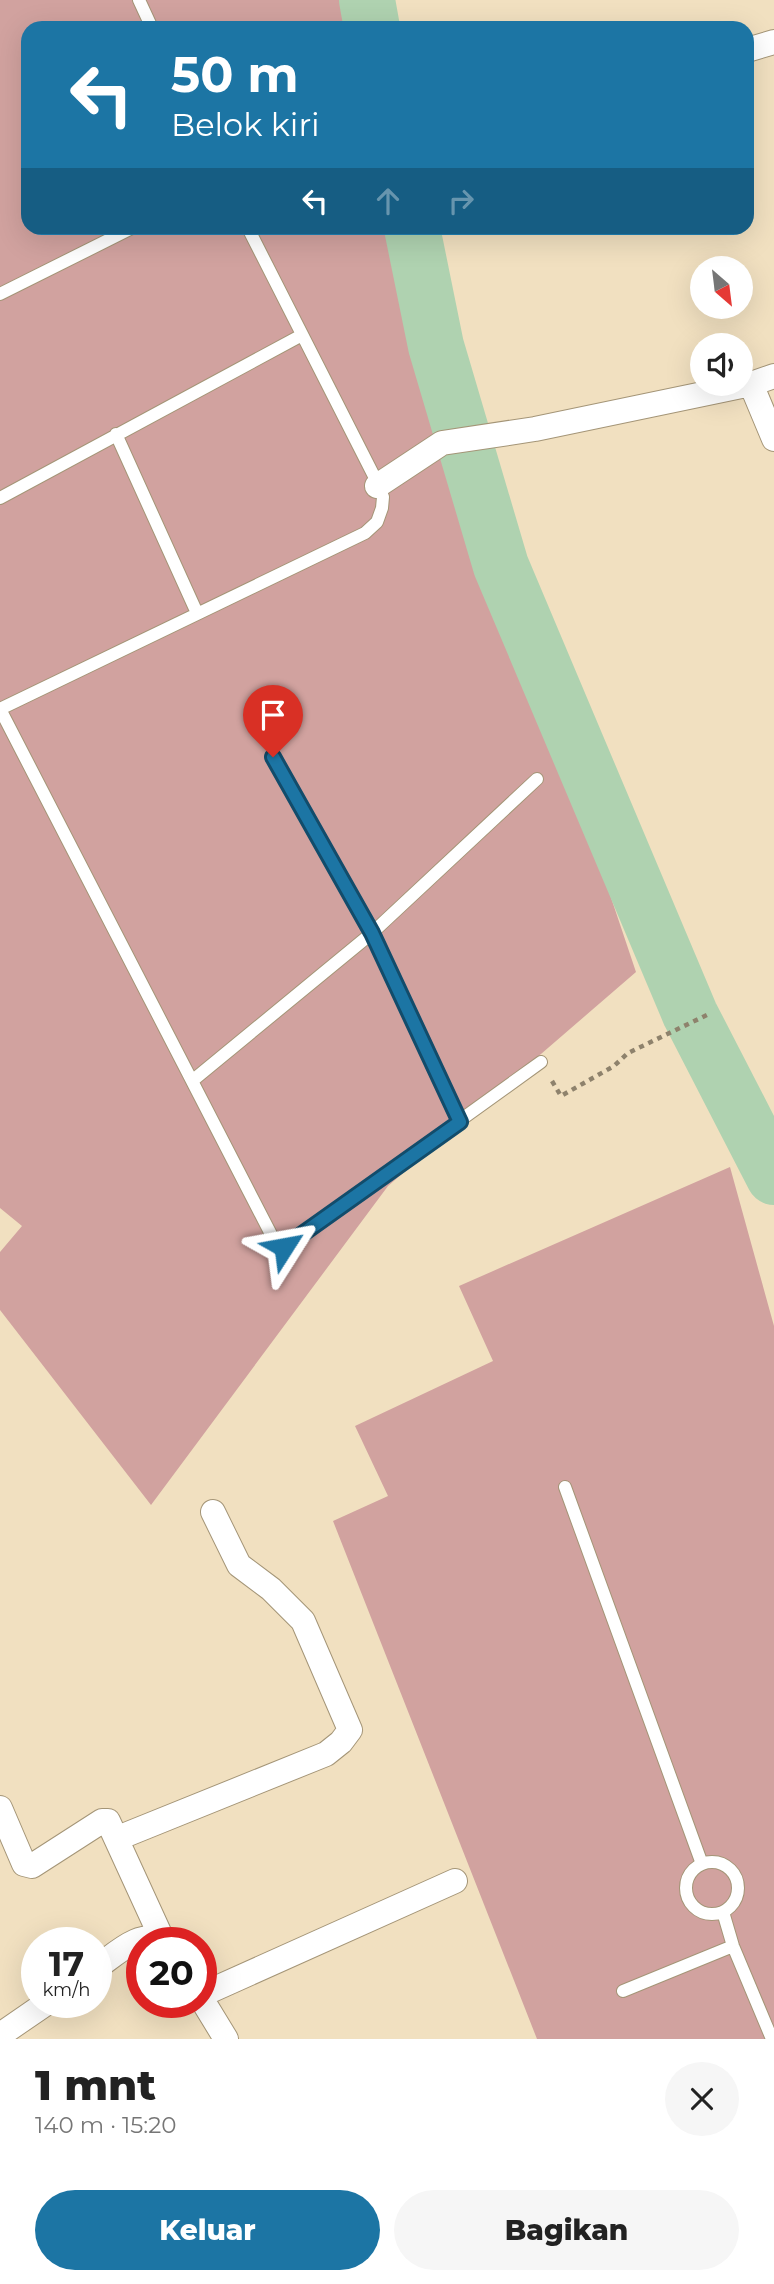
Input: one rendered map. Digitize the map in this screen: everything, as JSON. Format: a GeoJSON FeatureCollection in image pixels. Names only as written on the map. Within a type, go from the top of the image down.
{"type":"FeatureCollection","features":[{"type":"Feature","properties":{"kind":"street"},"geometry":{"type":"LineString","coordinates":[[754,48],[774,42]]}},
{"type":"Feature","properties":{"kind":"street"},"geometry":{"type":"LineString","coordinates":[[377,486],[442,443],[506,434],[762,380],[774,439]]}},
{"type":"Feature","properties":{"kind":"street"},"geometry":{"type":"LineString","coordinates":[[118,1838],[326,1754],[341,1742],[350,1730],[303,1621],[271,1589],[239,1565],[214,1512]]}},
{"type":"Feature","properties":{"kind":"street"},"geometry":{"type":"LineString","coordinates":[[0,1808],[24,1864],[32,1866],[102,1821],[108,1821],[157,1927]]}},
{"type":"Feature","properties":{"kind":"street"},"geometry":{"type":"LineString","coordinates":[[217,1989],[455,1881]]}},
{"type":"Feature","properties":{"kind":"street"},"geometry":{"type":"LineString","coordinates":[[0,2035],[25,2018]]}},
{"type":"Feature","properties":{"kind":"street"},"geometry":{"type":"LineString","coordinates":[[214,2018],[226,2039]]}},
{"type":"Feature","properties":{"kind":"lane"},"geometry":{"type":"LineString","coordinates":[[139,0],[149,21]]}},
{"type":"Feature","properties":{"kind":"lane"},"geometry":{"type":"LineString","coordinates":[[0,293],[118,235]]}},
{"type":"Feature","properties":{"kind":"lane"},"geometry":{"type":"LineString","coordinates":[[252,235],[383,497],[377,522],[365,533],[0,709],[275,1241],[281,1246],[290,1244],[541,1062]]}},
{"type":"Feature","properties":{"kind":"lane"},"geometry":{"type":"LineString","coordinates":[[0,498],[302,335]]}},
{"type":"Feature","properties":{"kind":"lane"},"geometry":{"type":"LineString","coordinates":[[116,434],[197,613]]}},
{"type":"Feature","properties":{"kind":"lane"},"geometry":{"type":"LineString","coordinates":[[273,757],[372,933],[460,1122]]}},
{"type":"Feature","properties":{"kind":"lane"},"geometry":{"type":"LineString","coordinates":[[192,1081],[372,933],[537,779]]}},
{"type":"Feature","properties":{"kind":"lane"},"geometry":{"type":"LineString","coordinates":[[565,1487],[702,1864]]}},
{"type":"Feature","properties":{"kind":"lane"},"geometry":{"type":"LineString","coordinates":[[718,1863],[732,1871],[737,1878],[738,1894],[730,1908],[723,1912],[707,1914],[699,1911],[688,1899],[687,1883],[695,1869],[702,1864],[718,1863]]}},
{"type":"Feature","properties":{"kind":"lane"},"geometry":{"type":"LineString","coordinates":[[723,1912],[733,1946],[772,2039]]}},
{"type":"Feature","properties":{"kind":"lane"},"geometry":{"type":"LineString","coordinates":[[623,1991],[733,1946]]}},
{"type":"Feature","properties":{"kind":"path"},"geometry":{"type":"LineString","coordinates":[[561,1096],[614,1066],[628,1053],[711,1013]]}},
{"type":"Feature","properties":{"kind":"shaded area"},"geometry":{"type":"Polygon","coordinates":[[[0,0],[344,0],[347,21],[21,21],[21,235],[402,235],[489,534],[636,972],[388,1186],[151,1505],[0,1310],[0,1252],[22,1226],[0,1208],[0,0]]]}},
{"type":"Feature","properties":{"kind":"shaded area"},"geometry":{"type":"Polygon","coordinates":[[[730,1167],[774,1326],[774,2039],[537,2039],[333,1521],[388,1496],[355,1426],[493,1361],[459,1286],[730,1167]]]}},
{"type":"Feature","properties":{"kind":"waterway"},"geometry":{"type":"LineString","coordinates":[[367,0],[371,21]]}},
{"type":"Feature","properties":{"kind":"waterway"},"geometry":{"type":"LineString","coordinates":[[413,235],[436,346],[501,566],[690,1014],[774,1177]]}},
{"type":"Feature","properties":{"kind":"route"},"geometry":{"type":"LineString","coordinates":[[273,757],[372,933],[460,1122],[284,1247]]}}]}
